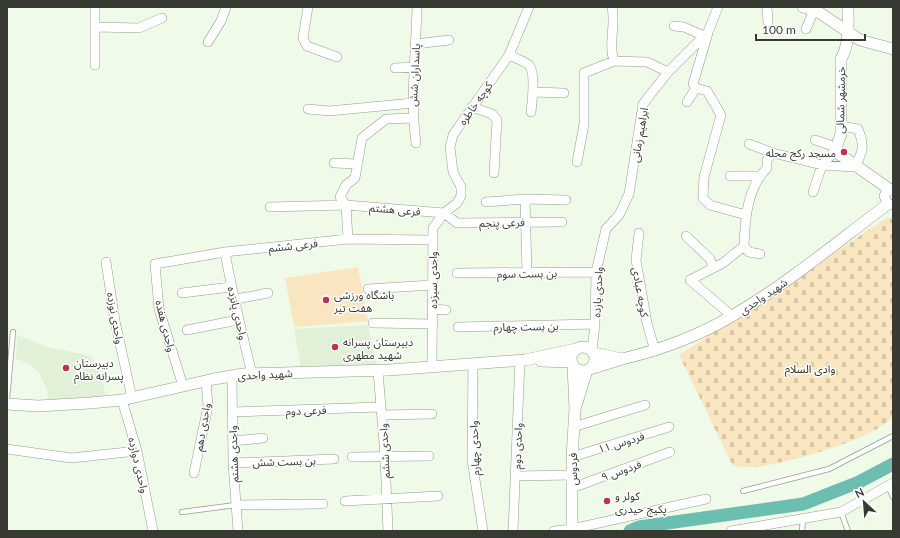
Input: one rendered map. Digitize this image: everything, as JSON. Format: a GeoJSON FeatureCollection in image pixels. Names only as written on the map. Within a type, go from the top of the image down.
{"type":"FeatureCollection","features":[{"type":"Feature","properties":{"kind":"street"},"geometry":{"type":"LineString","coordinates":[[95,7],[95,65]]}},
{"type":"Feature","properties":{"kind":"street"},"geometry":{"type":"LineString","coordinates":[[208,42],[222,21],[226,7]]}},
{"type":"Feature","properties":{"kind":"street"},"geometry":{"type":"LineString","coordinates":[[308,7],[303,38],[307,46],[337,57]]}},
{"type":"Feature","properties":{"kind":"street","name":"پاسداران شش"},"geometry":{"type":"LineString","coordinates":[[416,143],[413,103],[417,7]]}},
{"type":"Feature","properties":{"kind":"street","name":"كوچه خاطره"},"geometry":{"type":"LineString","coordinates":[[457,203],[461,196],[461,187],[452,172],[451,140],[472,107],[509,55],[529,7]]}},
{"type":"Feature","properties":{"kind":"street"},"geometry":{"type":"LineString","coordinates":[[612,7],[614,18],[611,53],[614,61]]}},
{"type":"Feature","properties":{"kind":"street","name":"ابراهیم زمانی"},"geometry":{"type":"LineString","coordinates":[[619,215],[629,194],[643,104],[668,72],[706,34],[718,7]]}},
{"type":"Feature","properties":{"kind":"street"},"geometry":{"type":"LineString","coordinates":[[767,7],[768,22]]}},
{"type":"Feature","properties":{"kind":"street","name":"خرمشهر شمالی"},"geometry":{"type":"LineString","coordinates":[[836,149],[841,134],[841,59],[846,50],[849,32],[848,7]]}},
{"type":"Feature","properties":{"kind":"street"},"geometry":{"type":"LineString","coordinates":[[806,29],[808,8],[860,40],[893,49]]}},
{"type":"Feature","properties":{"kind":"street"},"geometry":{"type":"LineString","coordinates":[[95,27],[139,28],[162,18]]}},
{"type":"Feature","properties":{"kind":"street"},"geometry":{"type":"LineString","coordinates":[[674,26],[706,34],[693,82],[696,88],[707,91],[722,116],[704,177],[703,198],[710,205],[746,215]]}},
{"type":"Feature","properties":{"kind":"street"},"geometry":{"type":"LineString","coordinates":[[416,44],[449,40]]}},
{"type":"Feature","properties":{"kind":"street"},"geometry":{"type":"LineString","coordinates":[[509,55],[529,65],[531,70],[533,92],[531,112]]}},
{"type":"Feature","properties":{"kind":"street"},"geometry":{"type":"LineString","coordinates":[[577,162],[584,124],[584,73],[614,61],[647,62],[668,72]]}},
{"type":"Feature","properties":{"kind":"street"},"geometry":{"type":"LineString","coordinates":[[395,68],[415,67]]}},
{"type":"Feature","properties":{"kind":"street"},"geometry":{"type":"LineString","coordinates":[[687,102],[696,88]]}},
{"type":"Feature","properties":{"kind":"street"},"geometry":{"type":"LineString","coordinates":[[533,92],[564,92]]}},
{"type":"Feature","properties":{"kind":"street"},"geometry":{"type":"LineString","coordinates":[[308,109],[329,111],[413,103]]}},
{"type":"Feature","properties":{"kind":"street"},"geometry":{"type":"LineString","coordinates":[[380,105],[386,119]]}},
{"type":"Feature","properties":{"kind":"street"},"geometry":{"type":"LineString","coordinates":[[472,107],[492,114],[497,120],[494,173]]}},
{"type":"Feature","properties":{"kind":"street"},"geometry":{"type":"LineString","coordinates":[[348,239],[346,205],[340,197],[342,190],[354,178],[362,138],[386,119],[413,118]]}},
{"type":"Feature","properties":{"kind":"street"},"geometry":{"type":"LineString","coordinates":[[841,126],[858,129],[862,138],[863,148],[855,167]]}},
{"type":"Feature","properties":{"kind":"street"},"geometry":{"type":"LineString","coordinates":[[815,140],[836,149],[855,167],[891,189],[884,196],[890,204]]}},
{"type":"Feature","properties":{"kind":"street"},"geometry":{"type":"LineString","coordinates":[[750,144],[773,153],[822,165],[855,167]]}},
{"type":"Feature","properties":{"kind":"street"},"geometry":{"type":"LineString","coordinates":[[813,192],[822,165],[836,149]]}},
{"type":"Feature","properties":{"kind":"street"},"geometry":{"type":"LineString","coordinates":[[760,254],[749,252],[744,246],[746,215],[758,176],[767,168],[768,160],[773,153]]}},
{"type":"Feature","properties":{"kind":"street"},"geometry":{"type":"LineString","coordinates":[[334,164],[357,164]]}},
{"type":"Feature","properties":{"kind":"street"},"geometry":{"type":"LineString","coordinates":[[730,176],[758,176]]}},
{"type":"Feature","properties":{"kind":"street"},"geometry":{"type":"LineString","coordinates":[[486,202],[525,199],[566,200]]}},
{"type":"Feature","properties":{"kind":"street"},"geometry":{"type":"LineString","coordinates":[[525,199],[524,222],[527,273]]}},
{"type":"Feature","properties":{"kind":"street","name":"واحدی سیزده"},"geometry":{"type":"LineString","coordinates":[[432,367],[432,240],[434,228],[444,213],[457,203]]}},
{"type":"Feature","properties":{"kind":"street","name":"شهید واحدی"},"geometry":{"type":"LineString","coordinates":[[588,370],[622,359],[655,351],[732,316],[795,274],[890,204]]}},
{"type":"Feature","properties":{"kind":"street","name":"فرعی هشتم"},"geometry":{"type":"LineString","coordinates":[[270,207],[346,205],[444,213]]}},
{"type":"Feature","properties":{"kind":"street","name":"فرعی پنجم"},"geometry":{"type":"LineString","coordinates":[[444,213],[458,222],[562,222]]}},
{"type":"Feature","properties":{"kind":"street","name":"واحدی یازده"},"geometry":{"type":"LineString","coordinates":[[593,352],[596,272],[606,229],[619,215]]}},
{"type":"Feature","properties":{"kind":"street","name":"کوچه عبادی"},"geometry":{"type":"LineString","coordinates":[[639,232],[636,260],[647,323],[655,351]]}},
{"type":"Feature","properties":{"kind":"street"},"geometry":{"type":"LineString","coordinates":[[686,236],[710,259],[713,267]]}},
{"type":"Feature","properties":{"kind":"street","name":"فرعی ششم"},"geometry":{"type":"LineString","coordinates":[[155,264],[225,252],[348,239],[432,240]]}},
{"type":"Feature","properties":{"kind":"street"},"geometry":{"type":"LineString","coordinates":[[732,316],[690,280],[723,263],[744,246]]}},
{"type":"Feature","properties":{"kind":"street","name":"واحدی پانزده"},"geometry":{"type":"LineString","coordinates":[[225,252],[231,287],[236,299],[238,320],[252,374]]}},
{"type":"Feature","properties":{"kind":"street","name":"واحدی نوزده"},"geometry":{"type":"LineString","coordinates":[[106,262],[127,399]]}},
{"type":"Feature","properties":{"kind":"street","name":"واحدی هفده"},"geometry":{"type":"LineString","coordinates":[[155,264],[160,309],[183,386]]}},
{"type":"Feature","properties":{"kind":"street","name":"بن بست سوم"},"geometry":{"type":"LineString","coordinates":[[457,273],[596,272]]}},
{"type":"Feature","properties":{"kind":"street"},"geometry":{"type":"LineString","coordinates":[[368,289],[432,285]]}},
{"type":"Feature","properties":{"kind":"street"},"geometry":{"type":"LineString","coordinates":[[182,293],[231,287]]}},
{"type":"Feature","properties":{"kind":"street"},"geometry":{"type":"LineString","coordinates":[[236,299],[268,293]]}},
{"type":"Feature","properties":{"kind":"street"},"geometry":{"type":"LineString","coordinates":[[432,310],[446,310]]}},
{"type":"Feature","properties":{"kind":"street"},"geometry":{"type":"LineString","coordinates":[[187,330],[238,320]]}},
{"type":"Feature","properties":{"kind":"street"},"geometry":{"type":"LineString","coordinates":[[373,323],[432,324]]}},
{"type":"Feature","properties":{"kind":"street","name":"بن بست چهارم"},"geometry":{"type":"LineString","coordinates":[[458,327],[595,324]]}},
{"type":"Feature","properties":{"kind":"street"},"geometry":{"type":"LineString","coordinates":[[522,360],[582,347],[593,352],[622,359]]}},
{"type":"Feature","properties":{"kind":"street"},"geometry":{"type":"LineString","coordinates":[[575,409],[572,355],[576,349]]}},
{"type":"Feature","properties":{"kind":"street"},"geometry":{"type":"LineString","coordinates":[[575,409],[588,370],[594,363],[593,352]]}},
{"type":"Feature","properties":{"kind":"street"},"geometry":{"type":"LineString","coordinates":[[522,360],[572,364],[579,370],[588,370]]}},
{"type":"Feature","properties":{"kind":"street","name":"شهید واحدی"},"geometry":{"type":"LineString","coordinates":[[7,404],[38,406],[127,399],[206,381],[252,374],[378,371],[522,360]]}},
{"type":"Feature","properties":{"kind":"street","name":"واحدی دوم"},"geometry":{"type":"LineString","coordinates":[[513,531],[522,360]]}},
{"type":"Feature","properties":{"kind":"street","name":"واحدی چهارم"},"geometry":{"type":"LineString","coordinates":[[473,364],[472,460],[483,531]]}},
{"type":"Feature","properties":{"kind":"street","name":"واحدی ششم"},"geometry":{"type":"LineString","coordinates":[[378,371],[385,456],[388,531]]}},
{"type":"Feature","properties":{"kind":"street","name":"واحدی هشتم"},"geometry":{"type":"LineString","coordinates":[[232,376],[233,463],[238,531]]}},
{"type":"Feature","properties":{"kind":"street","name":"واحدی دهم"},"geometry":{"type":"LineString","coordinates":[[194,473],[208,406],[206,381]]}},
{"type":"Feature","properties":{"kind":"street","name":"واحدی دوازده"},"geometry":{"type":"LineString","coordinates":[[127,399],[153,531]]}},
{"type":"Feature","properties":{"kind":"street"},"geometry":{"type":"LineString","coordinates":[[573,427],[645,405]]}},
{"type":"Feature","properties":{"kind":"street","name":"فردوس"},"geometry":{"type":"LineString","coordinates":[[572,530],[572,457],[575,409]]}},
{"type":"Feature","properties":{"kind":"street","name":"فرعی دوم"},"geometry":{"type":"LineString","coordinates":[[232,412],[381,411],[432,414]]}},
{"type":"Feature","properties":{"kind":"street","name":"فردوس ۱۱"},"geometry":{"type":"LineString","coordinates":[[572,457],[669,427]]}},
{"type":"Feature","properties":{"kind":"street"},"geometry":{"type":"LineString","coordinates":[[233,441],[263,438]]}},
{"type":"Feature","properties":{"kind":"street"},"geometry":{"type":"LineString","coordinates":[[7,449],[71,458],[137,451]]}},
{"type":"Feature","properties":{"kind":"street","name":"فردوس ۹"},"geometry":{"type":"LineString","coordinates":[[572,488],[670,452]]}},
{"type":"Feature","properties":{"kind":"street"},"geometry":{"type":"LineString","coordinates":[[352,457],[429,456]]}},
{"type":"Feature","properties":{"kind":"street","name":"بن بست شش"},"geometry":{"type":"LineString","coordinates":[[233,463],[334,459]]}},
{"type":"Feature","properties":{"kind":"street"},"geometry":{"type":"LineString","coordinates":[[516,476],[572,475]]}},
{"type":"Feature","properties":{"kind":"street"},"geometry":{"type":"LineString","coordinates":[[731,531],[744,530],[841,512],[890,484]]}},
{"type":"Feature","properties":{"kind":"street"},"geometry":{"type":"LineString","coordinates":[[345,501],[438,496]]}},
{"type":"Feature","properties":{"kind":"street"},"geometry":{"type":"LineString","coordinates":[[554,531],[572,530],[706,499]]}},
{"type":"Feature","properties":{"kind":"street"},"geometry":{"type":"LineString","coordinates":[[236,505],[323,504]]}},
{"type":"Feature","properties":{"kind":"lane"},"geometry":{"type":"LineString","coordinates":[[7,399],[13,332]]}},
{"type":"Feature","properties":{"kind":"lane"},"geometry":{"type":"LineString","coordinates":[[743,491],[829,469],[893,436]]}},
{"type":"Feature","properties":{"kind":"lane"},"geometry":{"type":"LineString","coordinates":[[890,484],[893,497]]}},
{"type":"Feature","properties":{"kind":"lane"},"geometry":{"type":"LineString","coordinates":[[182,512],[236,505]]}},
{"type":"Feature","properties":{"kind":"lane"},"geometry":{"type":"LineString","coordinates":[[841,512],[848,531]]}},
{"type":"Feature","properties":{"kind":"lane"},"geometry":{"type":"LineString","coordinates":[[802,531],[803,519]]}},
{"type":"Feature","properties":{"kind":"shaded area","name":"دبیرستان پسرانه شهید مطهری"},"geometry":{"type":"Polygon","coordinates":[[[368,325],[377,366],[301,369],[294,329],[368,325]]]}},
{"type":"Feature","properties":{"kind":"shaded area","name":"دبیرستان پسرانه نظام"},"geometry":{"type":"Polygon","coordinates":[[[17,335],[48,347],[90,356],[96,363],[101,374],[106,397],[47,406],[48,392],[39,372],[28,363],[16,359],[17,335]]]}},
{"type":"Feature","properties":{"kind":"green space","name":"وادی السلام"},"geometry":{"type":"Polygon","coordinates":[[[887,218],[893,219],[893,416],[884,425],[870,433],[833,448],[763,466],[733,466],[679,355],[887,218]]]}},
{"type":"Feature","properties":{"kind":"green space","name":"باشگاه ورزشی هفت تیر"},"geometry":{"type":"Polygon","coordinates":[[[358,267],[368,321],[294,327],[285,278],[358,267]]]}},
{"type":"Feature","properties":{"kind":"waterway"},"geometry":{"type":"LineString","coordinates":[[630,531],[639,527],[803,504],[859,482],[893,464]]}},
{"type":"Feature","properties":{"kind":"place","name":"مسجد رکج محله"},"geometry":{"type":"Point","coordinates":[844,152]}},
{"type":"Feature","properties":{"kind":"place","name":"باشگاه ورزشی هفت تیر"},"geometry":{"type":"Point","coordinates":[326,300]}},
{"type":"Feature","properties":{"kind":"place","name":"دبیرستان پسرانه شهید مطهری"},"geometry":{"type":"Point","coordinates":[335,347]}},
{"type":"Feature","properties":{"kind":"place","name":"دبیرستان پسرانه نظام"},"geometry":{"type":"Point","coordinates":[66,368]}},
{"type":"Feature","properties":{"kind":"place","name":"کولر و پکیج حیدری"},"geometry":{"type":"Point","coordinates":[607,501]}}]}
